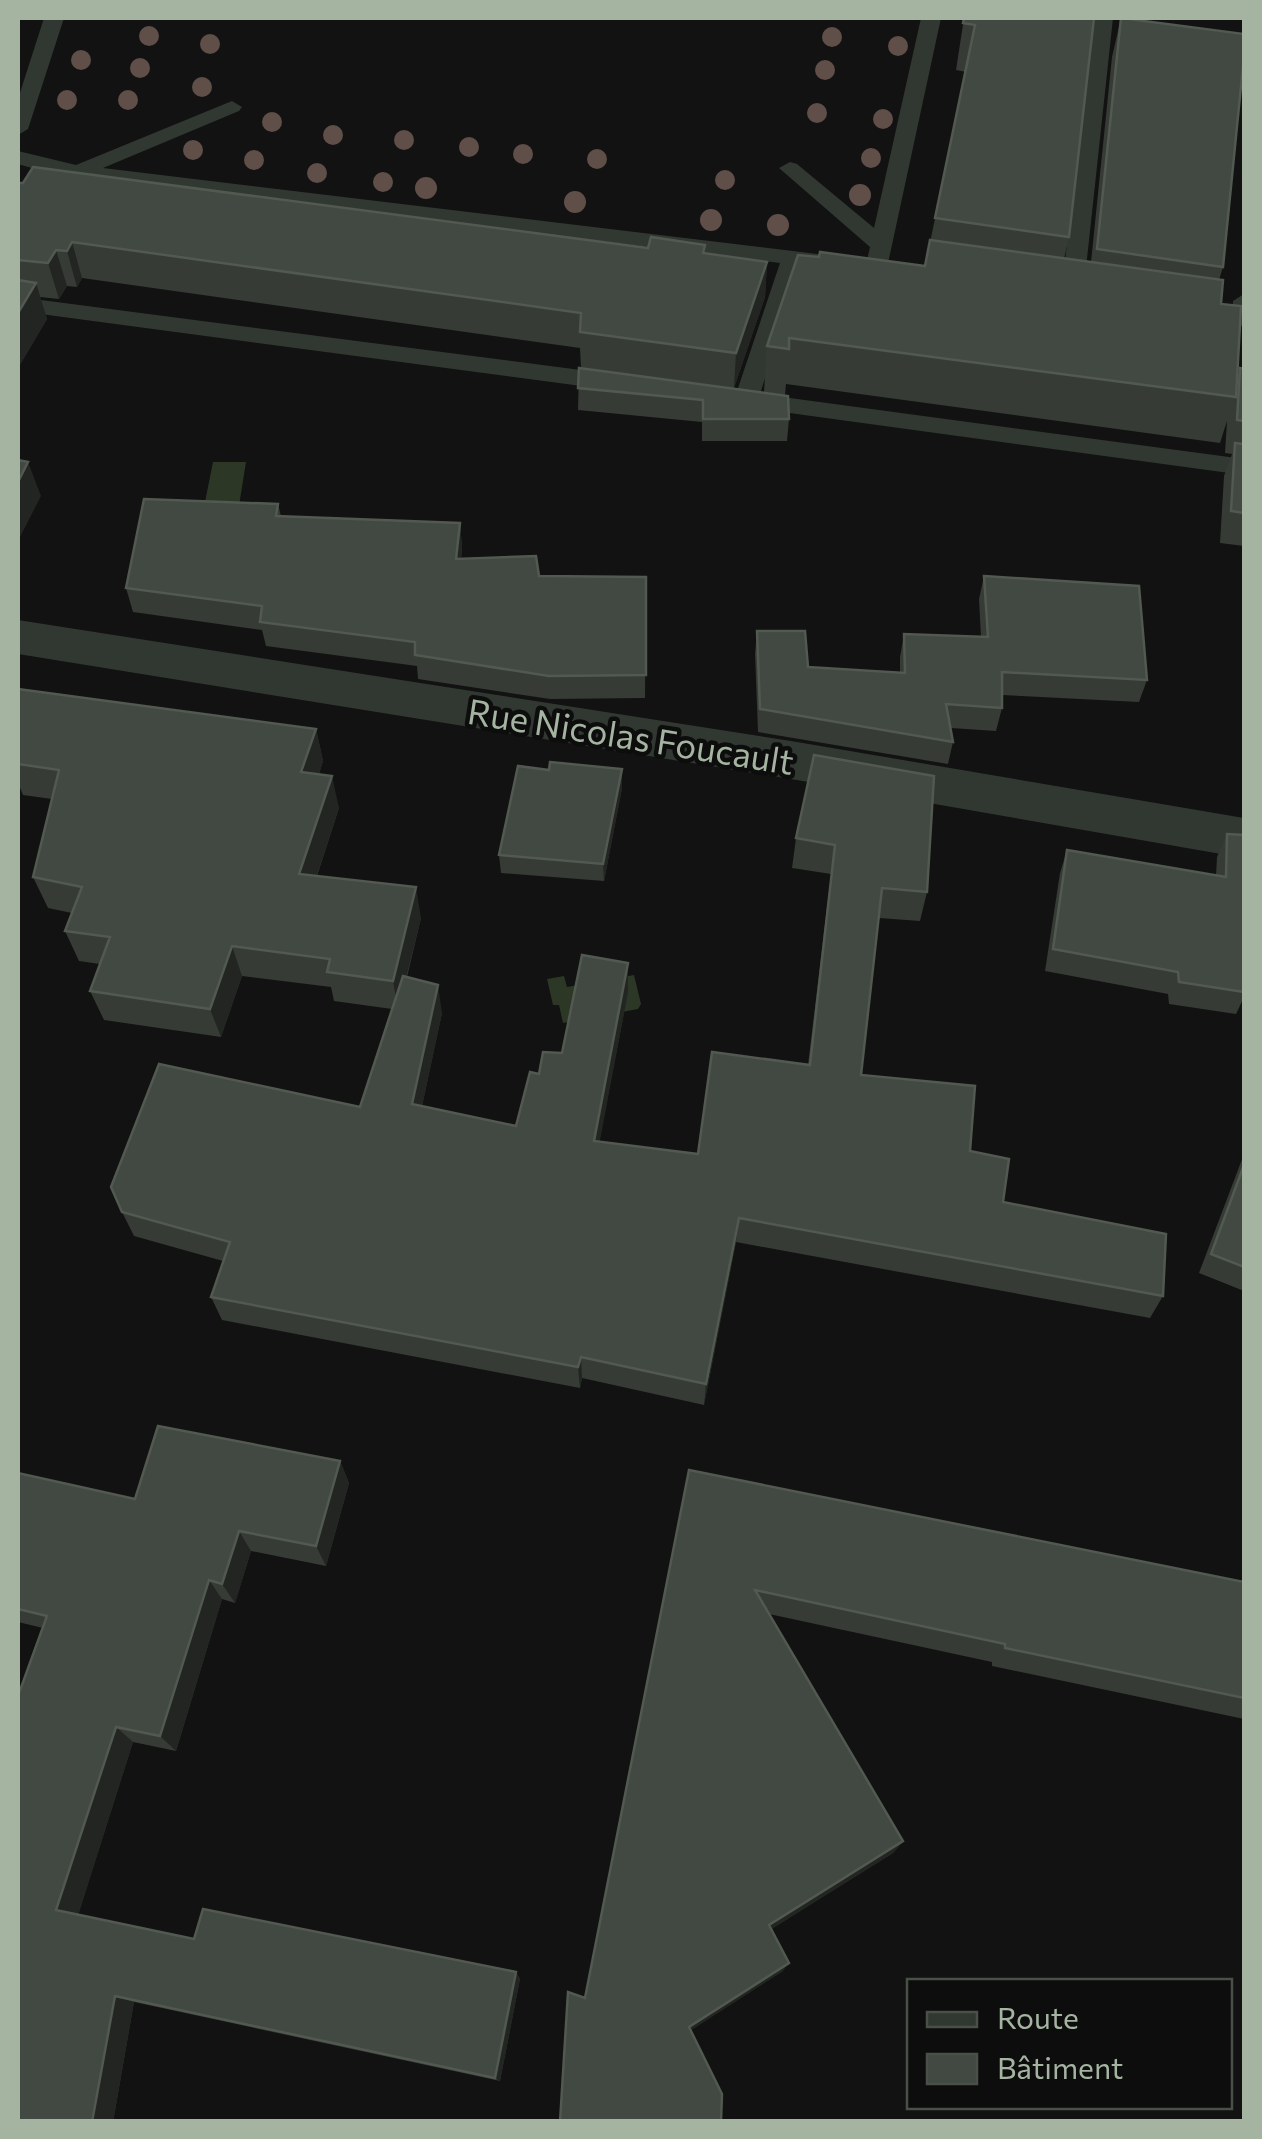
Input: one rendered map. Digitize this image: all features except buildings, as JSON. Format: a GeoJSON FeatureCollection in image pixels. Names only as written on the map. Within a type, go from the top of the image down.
{"type":"FeatureCollection","features":[{"type":"Feature","properties":{"kind":"street","name":"Rue Nicolas Foucault"},"geometry":{"type":"LineString","coordinates":[[18,638],[791,760],[1244,838]]}},
{"type":"Feature","properties":{"kind":"lane"},"geometry":{"type":"LineString","coordinates":[[18,129],[54,18]]}},
{"type":"Feature","properties":{"kind":"lane"},"geometry":{"type":"LineString","coordinates":[[885,261],[931,18]]}},
{"type":"Feature","properties":{"kind":"lane"},"geometry":{"type":"LineString","coordinates":[[1072,296],[1103,18]]}},
{"type":"Feature","properties":{"kind":"lane"},"geometry":{"type":"LineString","coordinates":[[76,170],[232,107]]}},
{"type":"Feature","properties":{"kind":"lane"},"geometry":{"type":"LineString","coordinates":[[18,158],[76,170],[793,258],[885,261]]}},
{"type":"Feature","properties":{"kind":"lane"},"geometry":{"type":"LineString","coordinates":[[790,168],[885,261]]}},
{"type":"Feature","properties":{"kind":"lane"},"geometry":{"type":"LineString","coordinates":[[793,258],[736,399],[1244,466]]}},
{"type":"Feature","properties":{"kind":"lane"},"geometry":{"type":"LineString","coordinates":[[1237,320],[1244,301]]}},
{"type":"Feature","properties":{"kind":"lane"},"geometry":{"type":"LineString","coordinates":[[18,304],[648,387]]}},
{"type":"Feature","properties":{"kind":"shaded area"},"geometry":{"type":"Polygon","coordinates":[[[213,462],[246,462],[238,512],[203,512],[213,462]]]}},
{"type":"Feature","properties":{"kind":"shaded area"},"geometry":{"type":"Polygon","coordinates":[[[634,975],[641,1004],[638,1009],[563,1023],[559,1005],[553,1005],[547,979],[564,976],[567,987],[634,975]]]}}]}
